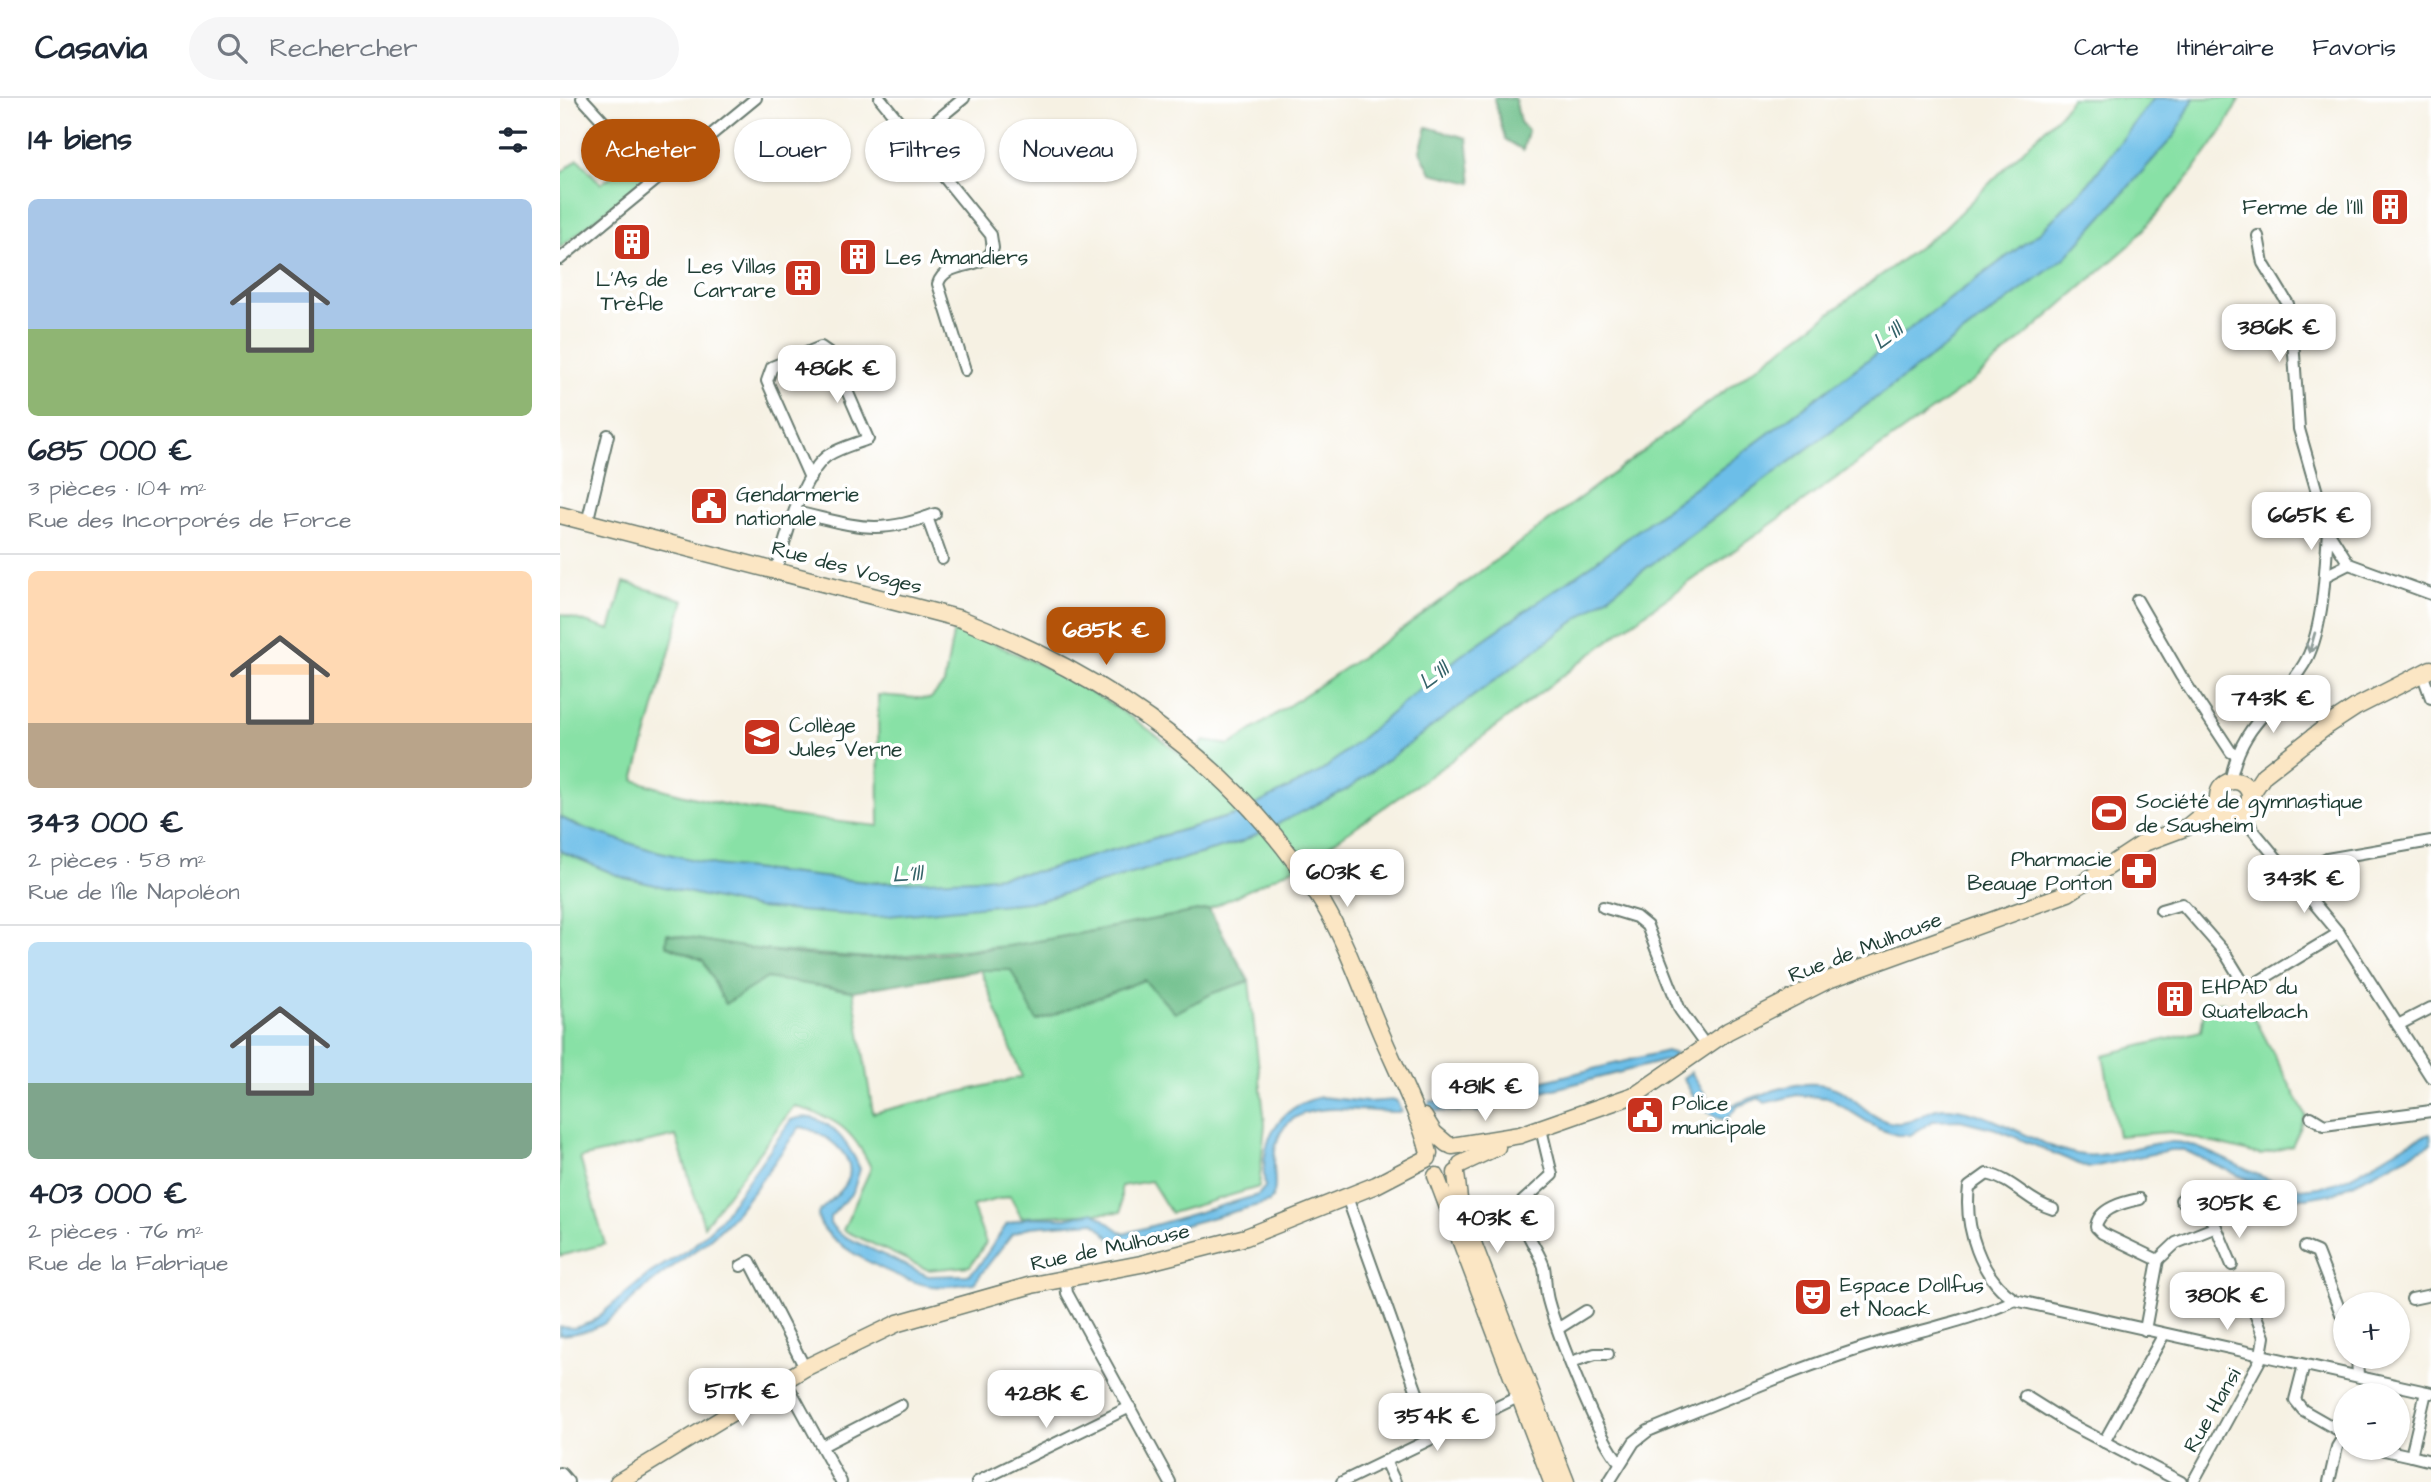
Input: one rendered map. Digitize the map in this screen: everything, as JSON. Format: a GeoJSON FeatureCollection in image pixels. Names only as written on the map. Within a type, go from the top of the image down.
{"type":"FeatureCollection","features":[{"type":"Feature","properties":{"kind":"main road","name":"Rue des Vosges"},"geometry":{"type":"LineString","coordinates":[[560,515],[961,619],[1044,653],[1120,697],[1171,735],[1214,773],[1248,807],[1294,863],[1324,906],[1342,940],[1419,1116],[1431,1165],[1523,1394]]}},
{"type":"Feature","properties":{"kind":"main road"},"geometry":{"type":"LineString","coordinates":[[2241,787],[2248,804],[2230,808],[2220,791],[2241,787],[2263,775],[2356,707],[2426,671]]}},
{"type":"Feature","properties":{"kind":"main road","name":"Rue de Mulhouse"},"geometry":{"type":"LineString","coordinates":[[1449,1145],[1520,1135],[1628,1099],[1674,1072],[1706,1046],[1745,1022],[1828,980],[2067,893],[2144,843],[2230,808]]}},
{"type":"Feature","properties":{"kind":"main road"},"geometry":{"type":"LineString","coordinates":[[1419,1116],[1459,1154],[1459,1199],[1552,1482]]}},
{"type":"Feature","properties":{"kind":"main road","name":"Rue de Mulhouse"},"geometry":{"type":"LineString","coordinates":[[1458,1168],[1520,1135]]}},
{"type":"Feature","properties":{"kind":"main road"},"geometry":{"type":"LineString","coordinates":[[1449,1145],[1437,1146],[1431,1165],[1447,1178],[1458,1168]]}},
{"type":"Feature","properties":{"kind":"main road","name":"Rue de Mulhouse"},"geometry":{"type":"LineString","coordinates":[[618,1482],[805,1368],[898,1323],[1065,1277],[1141,1264],[1219,1245],[1431,1165]]}},
{"type":"Feature","properties":{"kind":"main road"},"geometry":{"type":"LineString","coordinates":[[1523,1394],[1566,1482]]}},
{"type":"Feature","properties":{"kind":"street"},"geometry":{"type":"LineString","coordinates":[[582,98],[601,119]]}},
{"type":"Feature","properties":{"kind":"street"},"geometry":{"type":"LineString","coordinates":[[720,127],[756,98]]}},
{"type":"Feature","properties":{"kind":"street"},"geometry":{"type":"LineString","coordinates":[[880,98],[897,119]]}},
{"type":"Feature","properties":{"kind":"street"},"geometry":{"type":"LineString","coordinates":[[938,119],[964,98]]}},
{"type":"Feature","properties":{"kind":"street"},"geometry":{"type":"LineString","coordinates":[[560,259],[652,182]]}},
{"type":"Feature","properties":{"kind":"street"},"geometry":{"type":"LineString","coordinates":[[948,182],[991,235],[993,248],[986,258],[947,271],[940,276],[938,284],[965,370]]}},
{"type":"Feature","properties":{"kind":"street"},"geometry":{"type":"LineString","coordinates":[[2137,600],[2181,676],[2231,751],[2238,749],[2304,665],[2312,646],[2325,576],[2328,531],[2319,490],[2297,420],[2294,343],[2288,304],[2263,263],[2258,236]]}},
{"type":"Feature","properties":{"kind":"street"},"geometry":{"type":"LineString","coordinates":[[776,571],[795,512],[820,463],[835,452],[868,439],[831,354],[816,346],[772,367],[767,376],[810,478]]}},
{"type":"Feature","properties":{"kind":"street"},"geometry":{"type":"LineString","coordinates":[[587,523],[608,435]]}},
{"type":"Feature","properties":{"kind":"street"},"geometry":{"type":"LineString","coordinates":[[805,464],[820,463]]}},
{"type":"Feature","properties":{"kind":"street"},"geometry":{"type":"LineString","coordinates":[[795,512],[869,528],[890,528],[931,515],[942,559]]}},
{"type":"Feature","properties":{"kind":"street"},"geometry":{"type":"LineString","coordinates":[[2328,531],[2349,564],[2431,594]]}},
{"type":"Feature","properties":{"kind":"street"},"geometry":{"type":"LineString","coordinates":[[2325,576],[2349,564]]}},
{"type":"Feature","properties":{"kind":"street"},"geometry":{"type":"LineString","coordinates":[[2426,671],[2431,698]]}},
{"type":"Feature","properties":{"kind":"street"},"geometry":{"type":"LineString","coordinates":[[2238,749],[2241,787]]}},
{"type":"Feature","properties":{"kind":"street"},"geometry":{"type":"LineString","coordinates":[[2230,808],[2253,830],[2339,933],[2431,1077]]}},
{"type":"Feature","properties":{"kind":"street"},"geometry":{"type":"LineString","coordinates":[[2293,876],[2327,859],[2431,841]]}},
{"type":"Feature","properties":{"kind":"street"},"geometry":{"type":"LineString","coordinates":[[2161,910],[2182,904],[2225,953],[2244,984],[2251,986],[2339,933]]}},
{"type":"Feature","properties":{"kind":"street"},"geometry":{"type":"LineString","coordinates":[[1603,907],[1636,917],[1647,926],[1680,1010],[1706,1046]]}},
{"type":"Feature","properties":{"kind":"street"},"geometry":{"type":"LineString","coordinates":[[2398,1025],[2431,1008]]}},
{"type":"Feature","properties":{"kind":"street"},"geometry":{"type":"LineString","coordinates":[[2311,1117],[2324,1125],[2431,1111]]}},
{"type":"Feature","properties":{"kind":"street"},"geometry":{"type":"LineString","coordinates":[[1541,1129],[1552,1175],[1519,1208],[1544,1267],[1547,1298],[1571,1362],[1606,1445],[1620,1462]]}},
{"type":"Feature","properties":{"kind":"street"},"geometry":{"type":"LineString","coordinates":[[2053,1209],[2041,1206],[2000,1177],[1987,1174],[1969,1187],[1970,1212],[1980,1256],[1993,1280],[2015,1300],[2428,1392],[2411,1457],[2431,1461]]}},
{"type":"Feature","properties":{"kind":"street"},"geometry":{"type":"LineString","coordinates":[[1347,1196],[1433,1437]]}},
{"type":"Feature","properties":{"kind":"street"},"geometry":{"type":"LineString","coordinates":[[2140,1199],[2113,1207],[2100,1216],[2096,1227],[2102,1233],[2158,1261]]}},
{"type":"Feature","properties":{"kind":"street"},"geometry":{"type":"LineString","coordinates":[[2181,1200],[2202,1207],[2216,1227],[2232,1265]]}},
{"type":"Feature","properties":{"kind":"street"},"geometry":{"type":"LineString","coordinates":[[2145,1330],[2158,1261],[2176,1242],[2216,1227]]}},
{"type":"Feature","properties":{"kind":"street"},"geometry":{"type":"LineString","coordinates":[[2305,1247],[2317,1252],[2333,1293]]}},
{"type":"Feature","properties":{"kind":"street"},"geometry":{"type":"LineString","coordinates":[[741,1266],[750,1261],[805,1368]]}},
{"type":"Feature","properties":{"kind":"street"},"geometry":{"type":"LineString","coordinates":[[1065,1277],[1068,1293],[1170,1482]]}},
{"type":"Feature","properties":{"kind":"street"},"geometry":{"type":"LineString","coordinates":[[2412,1299],[2431,1295]]}},
{"type":"Feature","properties":{"kind":"street"},"geometry":{"type":"LineString","coordinates":[[1609,1482],[1634,1442],[1648,1432],[1703,1408],[1887,1340],[1946,1325],[2015,1300]]}},
{"type":"Feature","properties":{"kind":"street"},"geometry":{"type":"LineString","coordinates":[[2249,1300],[2264,1336],[2261,1355]]}},
{"type":"Feature","properties":{"kind":"street"},"geometry":{"type":"LineString","coordinates":[[1559,1328],[1586,1311]]}},
{"type":"Feature","properties":{"kind":"street"},"geometry":{"type":"LineString","coordinates":[[2104,1442],[2164,1334]]}},
{"type":"Feature","properties":{"kind":"street"},"geometry":{"type":"LineString","coordinates":[[1571,1362],[1595,1354],[1608,1354]]}},
{"type":"Feature","properties":{"kind":"street","name":"Rue Hansi"},"geometry":{"type":"LineString","coordinates":[[2193,1482],[2257,1370],[2261,1355]]}},
{"type":"Feature","properties":{"kind":"street"},"geometry":{"type":"LineString","coordinates":[[2304,1365],[2295,1400],[2303,1410],[2333,1427]]}},
{"type":"Feature","properties":{"kind":"street"},"geometry":{"type":"LineString","coordinates":[[2358,1369],[2358,1376]]}},
{"type":"Feature","properties":{"kind":"street"},"geometry":{"type":"LineString","coordinates":[[785,1380],[841,1482]]}},
{"type":"Feature","properties":{"kind":"street"},"geometry":{"type":"LineString","coordinates":[[1342,1482],[1523,1394]]}},
{"type":"Feature","properties":{"kind":"street"},"geometry":{"type":"LineString","coordinates":[[2025,1396],[2104,1442],[2181,1482]]}},
{"type":"Feature","properties":{"kind":"street"},"geometry":{"type":"LineString","coordinates":[[822,1446],[901,1405]]}},
{"type":"Feature","properties":{"kind":"street"},"geometry":{"type":"LineString","coordinates":[[977,1482],[1130,1407]]}},
{"type":"Feature","properties":{"kind":"street"},"geometry":{"type":"LineString","coordinates":[[2329,1482],[2334,1460]]}},
{"type":"Feature","properties":{"kind":"street"},"geometry":{"type":"LineString","coordinates":[[1385,1461],[1395,1482]]}},
{"type":"Feature","properties":{"kind":"street"},"geometry":{"type":"LineString","coordinates":[[560,1475],[566,1482]]}},
{"type":"Feature","properties":{"kind":"green space"},"geometry":{"type":"Polygon","coordinates":[[[1494,98],[1515,98],[1520,122],[1528,131],[1523,150],[1505,139],[1494,98]]]}},
{"type":"Feature","properties":{"kind":"green space"},"geometry":{"type":"Polygon","coordinates":[[[2071,98],[2240,98],[2225,127],[2185,182],[2130,245],[1973,381],[1629,625],[1444,766],[1300,865],[1209,909],[1017,945],[872,958],[750,949],[667,934],[666,945],[703,960],[725,1003],[767,978],[853,991],[873,1113],[1022,1077],[981,970],[1012,970],[1037,1020],[1145,979],[1213,993],[1249,981],[1265,1124],[1259,1187],[1171,1213],[1151,1181],[1121,1186],[1121,1212],[1021,1217],[1010,1196],[972,1206],[986,1243],[970,1266],[928,1270],[843,1230],[871,1168],[857,1143],[841,1126],[821,1115],[794,1106],[704,1226],[676,1136],[580,1158],[605,1244],[560,1256],[560,851],[624,878],[1038,901],[1241,842],[1270,827],[1253,805],[1238,814],[1039,871],[985,879],[925,882],[795,877],[730,868],[667,855],[610,838],[560,817],[560,614],[610,630],[624,582],[684,600],[634,780],[694,797],[786,815],[879,826],[878,695],[930,699],[944,684],[954,628],[1019,655],[1087,689],[1128,715],[1189,761],[1204,741],[1230,745],[1400,631],[1942,230],[2062,112],[2071,98]]]}},
{"type":"Feature","properties":{"kind":"green space"},"geometry":{"type":"Polygon","coordinates":[[[1427,127],[1467,138],[1472,183],[1431,173],[1420,151],[1427,127]]]}},
{"type":"Feature","properties":{"kind":"green space"},"geometry":{"type":"Polygon","coordinates":[[[578,159],[581,162],[581,182],[642,182],[560,248],[560,174],[578,159]]]}},
{"type":"Feature","properties":{"kind":"green space"},"geometry":{"type":"Polygon","coordinates":[[[1209,909],[1249,981],[1213,993],[1175,1013],[1144,980],[1037,1021],[1011,970],[981,970],[853,991],[767,978],[725,1004],[703,960],[666,945],[667,934],[795,954],[846,958],[915,956],[1042,941],[1209,909]]]}},
{"type":"Feature","properties":{"kind":"green space"},"geometry":{"type":"Polygon","coordinates":[[[2224,1002],[2226,1010],[2248,1005],[2306,1116],[2292,1146],[2261,1155],[2170,1132],[2118,1136],[2103,1055],[2201,1031],[2205,1004],[2224,1002]]]}},
{"type":"Feature","properties":{"kind":"water","name":"L'Ill"},"geometry":{"type":"Polygon","coordinates":[[[2154,98],[2194,98],[2175,135],[2066,257],[1348,789],[1241,842],[1038,901],[879,917],[757,908],[624,878],[560,851],[560,817],[580,827],[648,849],[715,865],[876,883],[976,879],[1040,871],[1238,814],[1322,771],[1460,656],[1591,565],[2040,232],[2088,184],[2154,98]]]}},
{"type":"Feature","properties":{"kind":"water"},"geometry":{"type":"Polygon","coordinates":[[[1666,1051],[1676,1054],[1668,1060],[1523,1097],[1487,1112],[1432,1111],[1429,1101],[1468,1102],[1495,1099],[1520,1087],[1666,1051]]]}},
{"type":"Feature","properties":{"kind":"water"},"geometry":{"type":"Polygon","coordinates":[[[1691,1072],[1708,1099],[1723,1108],[1778,1089],[1821,1084],[1842,1091],[1875,1116],[1889,1122],[1906,1122],[1940,1108],[1966,1111],[2001,1123],[2050,1146],[2083,1155],[2109,1154],[2163,1142],[2176,1142],[2201,1149],[2266,1178],[2296,1187],[2310,1188],[2342,1180],[2430,1134],[2431,1144],[2335,1193],[2290,1198],[2184,1150],[2170,1150],[2088,1168],[1996,1129],[1960,1120],[1933,1121],[1910,1135],[1897,1135],[1879,1129],[1829,1098],[1797,1095],[1765,1103],[1760,1098],[1738,1106],[1726,1120],[1705,1110],[1695,1099],[1683,1078],[1691,1072]]]}},
{"type":"Feature","properties":{"kind":"water"},"geometry":{"type":"Polygon","coordinates":[[[1321,1097],[1367,1102],[1396,1100],[1402,1112],[1319,1110],[1301,1115],[1287,1124],[1277,1141],[1275,1190],[1269,1202],[1122,1242],[1114,1242],[1094,1222],[1030,1227],[1012,1234],[974,1283],[942,1287],[919,1283],[884,1270],[832,1237],[822,1225],[818,1214],[845,1186],[850,1172],[848,1162],[828,1139],[800,1127],[745,1202],[716,1234],[650,1284],[610,1320],[590,1330],[560,1335],[560,1327],[574,1328],[592,1322],[649,1274],[692,1247],[719,1221],[791,1120],[803,1117],[814,1119],[834,1130],[860,1169],[853,1192],[830,1217],[830,1224],[841,1235],[928,1276],[968,1275],[977,1268],[1007,1224],[1029,1217],[1066,1218],[1094,1212],[1124,1234],[1258,1195],[1265,1187],[1265,1156],[1274,1129],[1292,1109],[1321,1097]]]}},
{"type":"Feature","properties":{"kind":"waterway"},"geometry":{"type":"LineString","coordinates":[[1420,1106],[1434,1105]]}},
{"type":"Feature","properties":{"kind":"place","name":"Ferme de l'Ill"},"geometry":{"type":"Point","coordinates":[2390,207]}},
{"type":"Feature","properties":{"kind":"place","name":"L'As de Trèfle"},"geometry":{"type":"Point","coordinates":[632,242]}},
{"type":"Feature","properties":{"kind":"place","name":"Les Amandiers"},"geometry":{"type":"Point","coordinates":[858,257]}},
{"type":"Feature","properties":{"kind":"place","name":"Les Villas Carrare"},"geometry":{"type":"Point","coordinates":[803,278]}},
{"type":"Feature","properties":{"kind":"place","name":"Gendarmerie nationale"},"geometry":{"type":"Point","coordinates":[709,506]}},
{"type":"Feature","properties":{"kind":"place","name":"Collège Jules Verne"},"geometry":{"type":"Point","coordinates":[762,737]}},
{"type":"Feature","properties":{"kind":"place","name":"Société de gymnastique de Sausheim"},"geometry":{"type":"Point","coordinates":[2109,813]}},
{"type":"Feature","properties":{"kind":"place","name":"Pharmacie Beauge Ponton"},"geometry":{"type":"Point","coordinates":[2139,871]}},
{"type":"Feature","properties":{"kind":"place","name":"EHPAD du Quatelbach"},"geometry":{"type":"Point","coordinates":[2175,999]}},
{"type":"Feature","properties":{"kind":"place","name":"Police municipale"},"geometry":{"type":"Point","coordinates":[1645,1115]}},
{"type":"Feature","properties":{"kind":"place","name":"Espace Dollfus et Noack"},"geometry":{"type":"Point","coordinates":[1813,1297]}}]}
